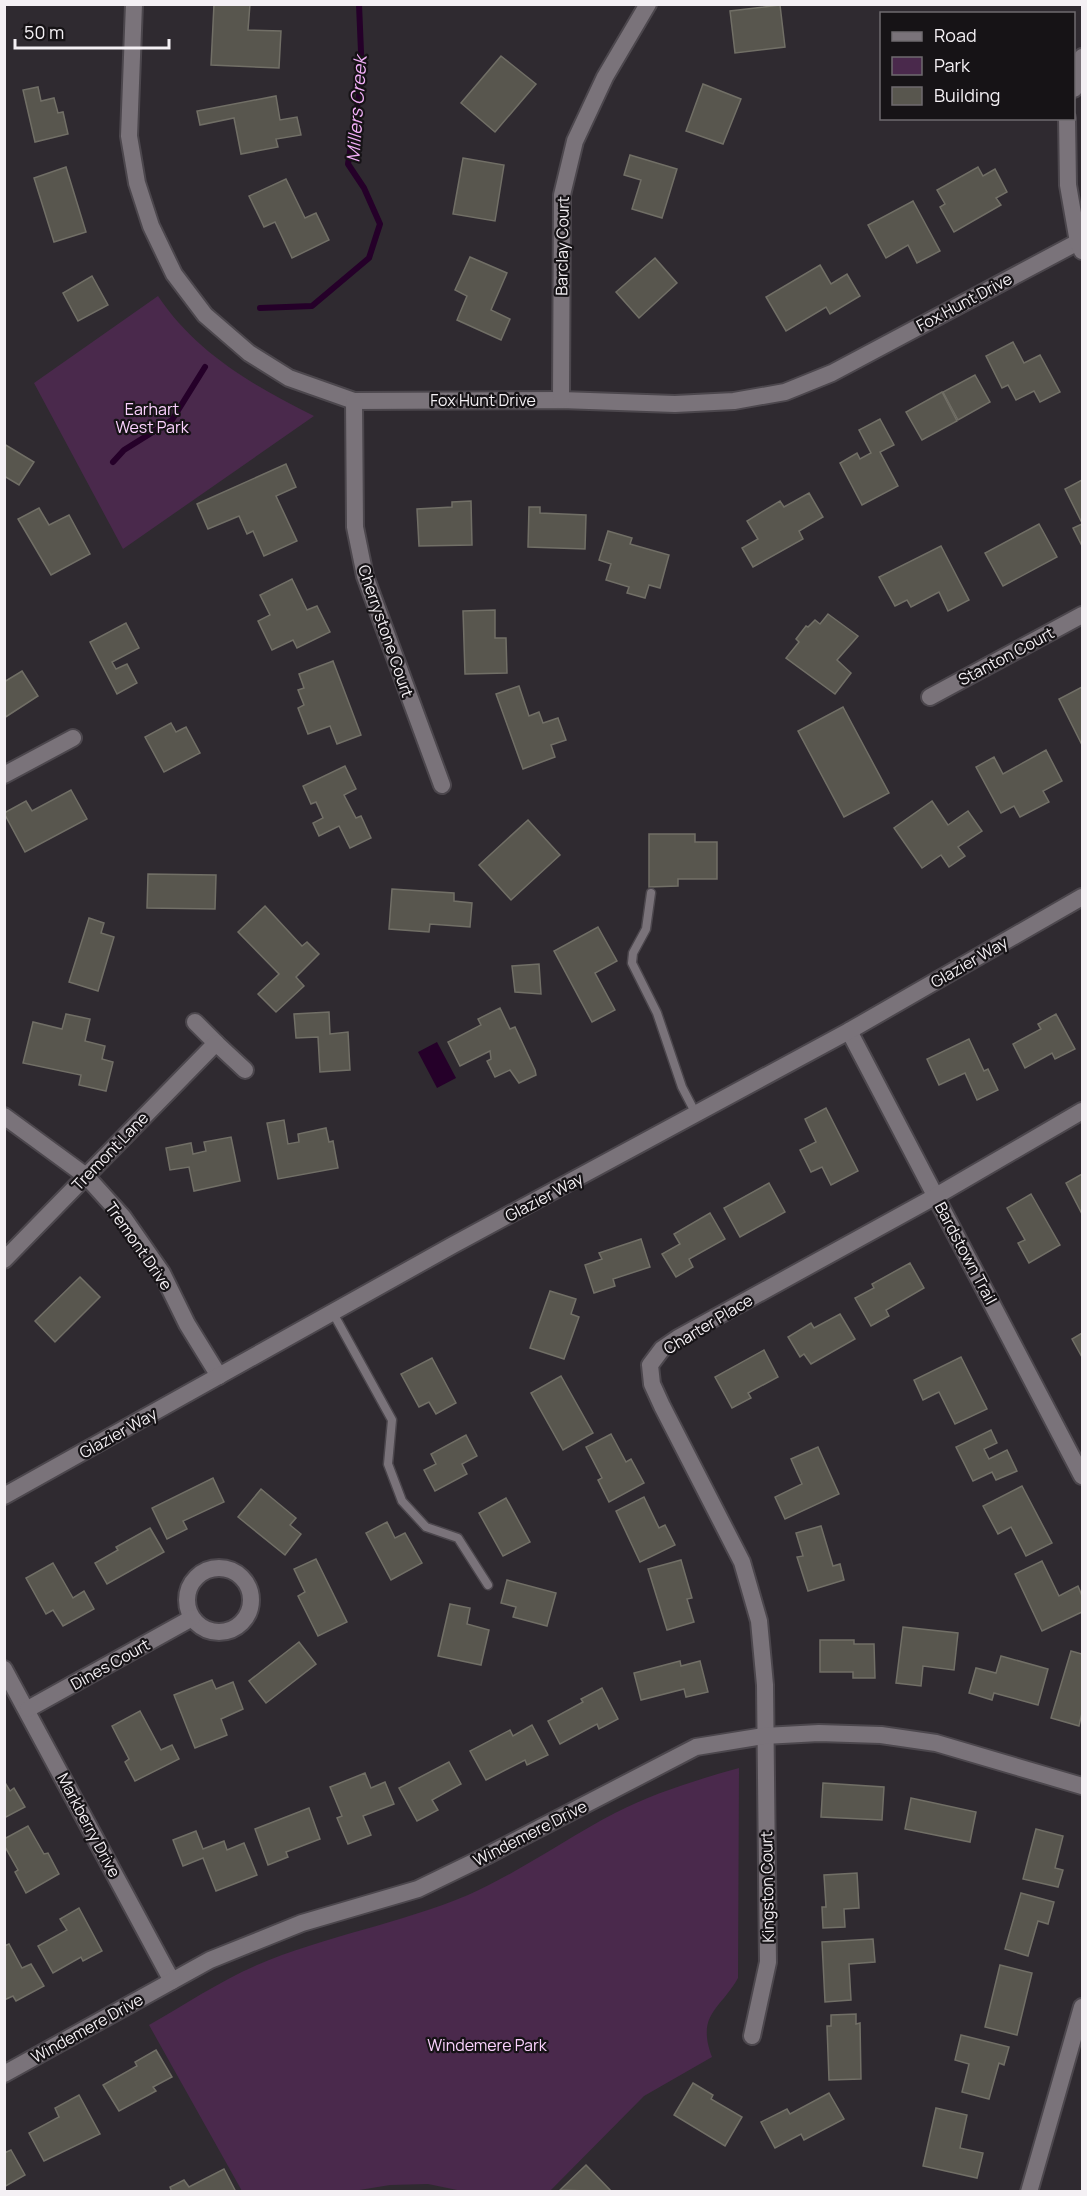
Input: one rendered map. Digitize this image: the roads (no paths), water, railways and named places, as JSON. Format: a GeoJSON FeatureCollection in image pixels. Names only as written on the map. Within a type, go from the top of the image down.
{"type":"FeatureCollection","features":[{"type":"Feature","properties":{"kind":"street","name":"Fox Hunt Drive"},"geometry":{"type":"LineString","coordinates":[[134,4],[129,136],[137,183],[151,226],[174,274],[205,315],[249,353],[289,378],[354,401],[561,400],[675,404],[734,401],[785,392],[831,373],[1080,247]]}},
{"type":"Feature","properties":{"kind":"street","name":"Barclay Court"},"geometry":{"type":"LineString","coordinates":[[561,400],[562,195],[575,141],[606,77],[648,4]]}},
{"type":"Feature","properties":{"kind":"street"},"geometry":{"type":"LineString","coordinates":[[1075,85],[1083,57]]}},
{"type":"Feature","properties":{"kind":"street"},"geometry":{"type":"LineString","coordinates":[[1067,120],[1068,185],[1080,247]]}},
{"type":"Feature","properties":{"kind":"street","name":"Cherrystone Court"},"geometry":{"type":"LineString","coordinates":[[354,401],[355,526],[364,576],[442,785]]}},
{"type":"Feature","properties":{"kind":"street","name":"Stanton Court"},"geometry":{"type":"LineString","coordinates":[[930,697],[1083,615]]}},
{"type":"Feature","properties":{"kind":"street"},"geometry":{"type":"LineString","coordinates":[[4,775],[73,738]]}},
{"type":"Feature","properties":{"kind":"street","name":"Glazier Way"},"geometry":{"type":"LineString","coordinates":[[4,1497],[333,1313],[849,1031],[1083,897]]}},
{"type":"Feature","properties":{"kind":"street"},"geometry":{"type":"LineString","coordinates":[[195,1022],[245,1070]]}},
{"type":"Feature","properties":{"kind":"street","name":"Bardstown Trail"},"geometry":{"type":"LineString","coordinates":[[849,1031],[936,1197],[1077,1450],[1083,1476]]}},
{"type":"Feature","properties":{"kind":"street","name":"Tremont Lane"},"geometry":{"type":"LineString","coordinates":[[4,1260],[216,1043]]}},
{"type":"Feature","properties":{"kind":"street","name":"Charter Place"},"geometry":{"type":"LineString","coordinates":[[764,1736],[765,1685],[759,1621],[742,1562],[662,1406],[652,1384],[650,1365],[662,1349],[678,1338],[936,1197],[1083,1111]]}},
{"type":"Feature","properties":{"kind":"street","name":"Tremont Drive"},"geometry":{"type":"LineString","coordinates":[[4,1116],[86,1176],[123,1217],[162,1273],[187,1324],[219,1376]]}},
{"type":"Feature","properties":{"kind":"street","name":"Dines Court"},"geometry":{"type":"LineString","coordinates":[[28,1709],[192,1618]]}},
{"type":"Feature","properties":{"kind":"street","name":"Markberry Drive"},"geometry":{"type":"LineString","coordinates":[[4,1669],[28,1709],[172,1981]]}},
{"type":"Feature","properties":{"kind":"street","name":"Windemere Drive"},"geometry":{"type":"LineString","coordinates":[[4,2074],[210,1960],[302,1923],[418,1889],[486,1857],[696,1747],[764,1736],[819,1733],[881,1735],[936,1743],[1083,1786]]}},
{"type":"Feature","properties":{"kind":"street","name":"Kingston Court"},"geometry":{"type":"LineString","coordinates":[[752,2036],[768,1962],[764,1736]]}},
{"type":"Feature","properties":{"kind":"street"},"geometry":{"type":"LineString","coordinates":[[1029,2192],[1083,2007]]}},
{"type":"Feature","properties":{"kind":"lane"},"geometry":{"type":"LineString","coordinates":[[651,893],[646,929],[633,953],[632,963],[657,1013],[682,1087],[696,1114]]}},
{"type":"Feature","properties":{"kind":"lane"},"geometry":{"type":"LineString","coordinates":[[333,1313],[392,1420],[388,1464],[402,1501],[426,1527],[458,1538],[488,1585]]}},
{"type":"Feature","properties":{"kind":"waterway","name":"Millers Creek"},"geometry":{"type":"LineString","coordinates":[[260,308],[312,306],[369,258],[380,224],[364,188],[348,164],[362,76],[359,4]]}},
{"type":"Feature","properties":{"kind":"waterway","name":"Millers Creek"},"geometry":{"type":"LineString","coordinates":[[113,462],[124,450],[172,420],[205,367]]}},
{"type":"Feature","properties":{"kind":"park label","name":"Earhart West Park"},"geometry":{"type":"Point","coordinates":[152,418]}},
{"type":"Feature","properties":{"kind":"park label","name":"Windemere Park"},"geometry":{"type":"Point","coordinates":[487,2045]}}]}
